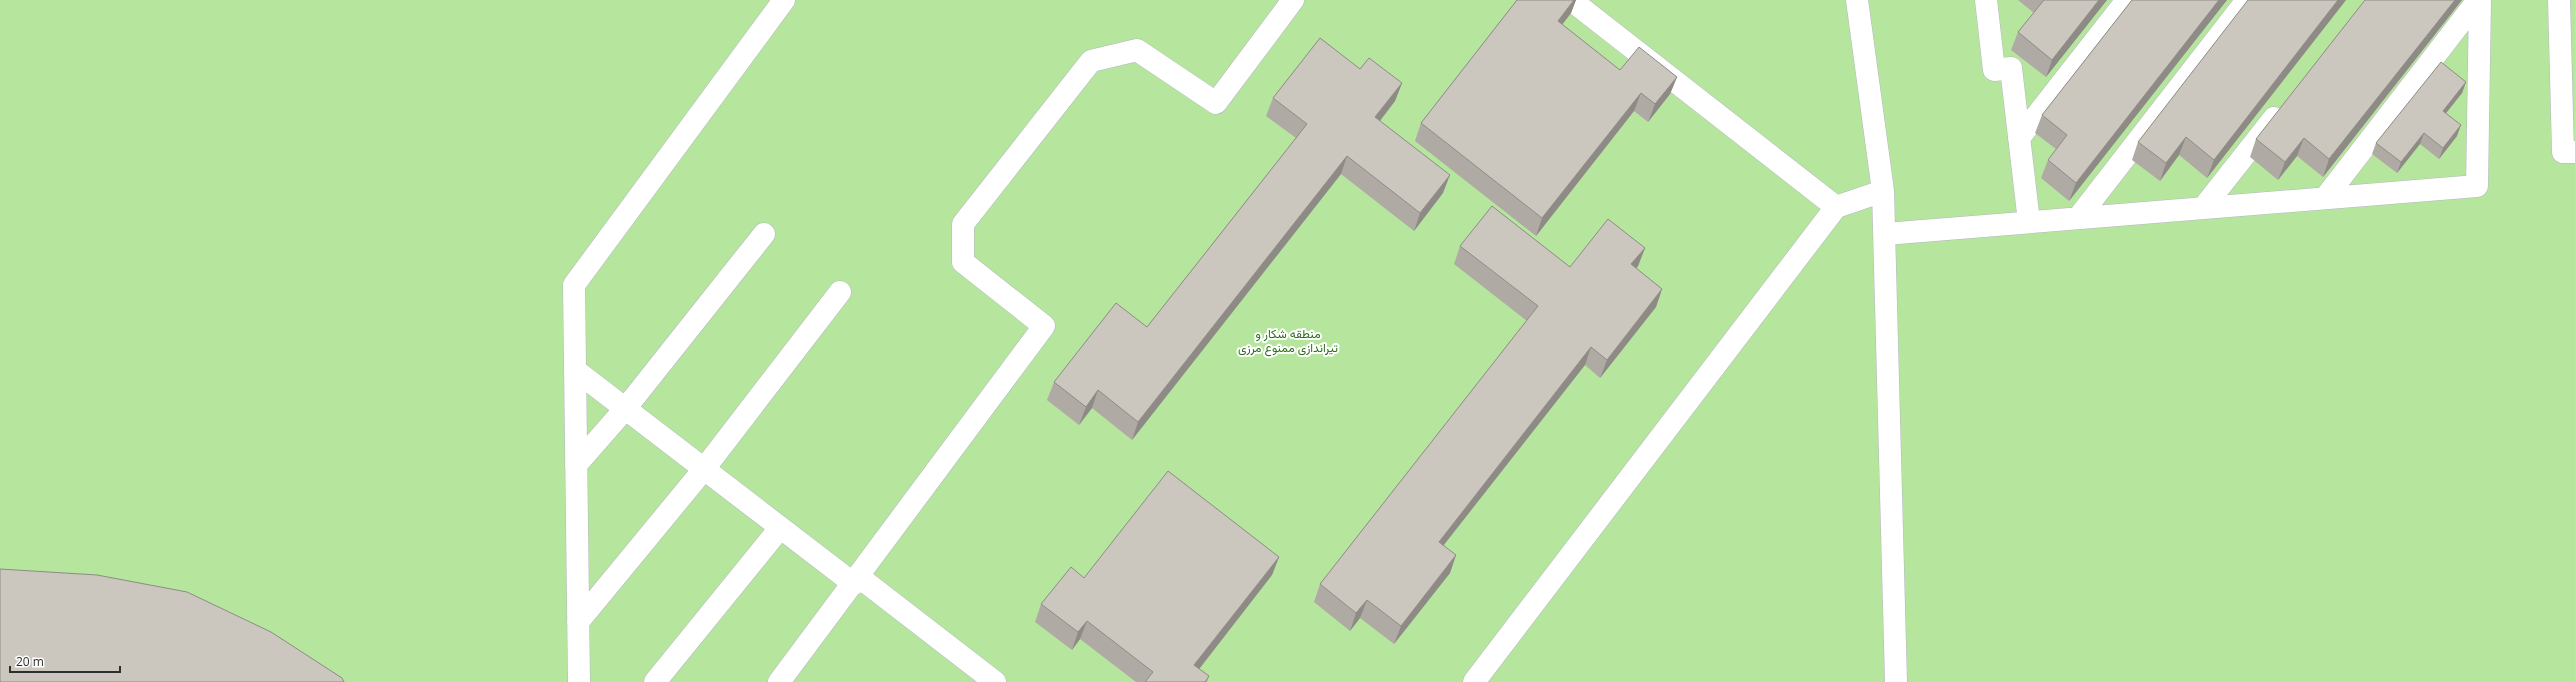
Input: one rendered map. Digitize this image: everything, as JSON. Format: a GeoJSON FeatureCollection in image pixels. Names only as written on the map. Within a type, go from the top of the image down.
{"type":"FeatureCollection","features":[{"type":"Feature","properties":{"kind":"lane"},"geometry":{"type":"LineString","coordinates":[[579,682],[574,285],[784,0]]}},
{"type":"Feature","properties":{"kind":"lane"},"geometry":{"type":"LineString","coordinates":[[779,682],[856,581],[1044,326],[963,262],[963,224],[1091,61],[1137,50],[1216,103],[1294,0]]}},
{"type":"Feature","properties":{"kind":"lane"},"geometry":{"type":"LineString","coordinates":[[1572,0],[1836,207]]}},
{"type":"Feature","properties":{"kind":"lane"},"geometry":{"type":"LineString","coordinates":[[1858,0],[1883,191],[1896,682]]}},
{"type":"Feature","properties":{"kind":"lane"},"geometry":{"type":"LineString","coordinates":[[2004,0],[1987,10],[1994,70],[2011,68],[2029,222]]}},
{"type":"Feature","properties":{"kind":"lane"},"geometry":{"type":"LineString","coordinates":[[2019,138],[2127,0]]}},
{"type":"Feature","properties":{"kind":"lane"},"geometry":{"type":"LineString","coordinates":[[2078,218],[2247,0]]}},
{"type":"Feature","properties":{"kind":"lane"},"geometry":{"type":"LineString","coordinates":[[1885,234],[2477,186],[2479,0]]}},
{"type":"Feature","properties":{"kind":"lane"},"geometry":{"type":"LineString","coordinates":[[2325,198],[2479,0]]}},
{"type":"Feature","properties":{"kind":"lane"},"geometry":{"type":"LineString","coordinates":[[2559,0],[2563,152],[2575,152]]}},
{"type":"Feature","properties":{"kind":"lane"},"geometry":{"type":"LineString","coordinates":[[2203,208],[2287,101]]}},
{"type":"Feature","properties":{"kind":"lane"},"geometry":{"type":"LineString","coordinates":[[1474,682],[1836,207],[1883,191]]}},
{"type":"Feature","properties":{"kind":"lane"},"geometry":{"type":"LineString","coordinates":[[576,465],[625,409],[764,234]]}},
{"type":"Feature","properties":{"kind":"lane"},"geometry":{"type":"LineString","coordinates":[[578,622],[704,469],[840,292]]}},
{"type":"Feature","properties":{"kind":"lane"},"geometry":{"type":"LineString","coordinates":[[575,370],[780,528],[995,682]]}},
{"type":"Feature","properties":{"kind":"lane"},"geometry":{"type":"LineString","coordinates":[[655,682],[780,528]]}},
{"type":"Feature","properties":{"kind":"green space","name":"منطقه شکار و تیراندازی ممنوع مرزی"},"geometry":{"type":"Polygon","coordinates":[[[0,0],[2575,0],[2575,682],[0,682],[0,0]]]}},
{"type":"Feature","properties":{"kind":"building"},"geometry":{"type":"Polygon","coordinates":[[[1517,0],[1574,0],[1558,21],[1620,70],[1639,47],[1677,77],[1655,104],[1641,93],[1542,218],[1421,123],[1517,0]]]}},
{"type":"Feature","properties":{"kind":"building"},"geometry":{"type":"Polygon","coordinates":[[[2044,0],[2099,0],[2052,60],[2018,32],[2044,0]]]}},
{"type":"Feature","properties":{"kind":"building"},"geometry":{"type":"Polygon","coordinates":[[[2132,0],[2219,0],[2076,183],[2048,160],[2067,135],[2042,115],[2132,0]]]}},
{"type":"Feature","properties":{"kind":"building"},"geometry":{"type":"Polygon","coordinates":[[[2248,0],[2338,0],[2214,160],[2186,137],[2166,163],[2138,142],[2248,0]]]}},
{"type":"Feature","properties":{"kind":"building"},"geometry":{"type":"Polygon","coordinates":[[[2365,0],[2455,0],[2329,159],[2304,138],[2285,162],[2256,139],[2365,0]]]}},
{"type":"Feature","properties":{"kind":"building"},"geometry":{"type":"Polygon","coordinates":[[[1320,38],[1360,69],[1369,58],[1402,83],[1375,117],[1450,175],[1420,213],[1347,156],[1138,422],[1098,390],[1086,407],[1054,382],[1116,303],[1147,327],[1307,124],[1273,98],[1320,38]]]}},
{"type":"Feature","properties":{"kind":"building"},"geometry":{"type":"Polygon","coordinates":[[[2441,62],[2466,82],[2443,111],[2461,125],[2443,148],[2424,133],[2401,162],[2376,143],[2441,62]]]}},
{"type":"Feature","properties":{"kind":"building"},"geometry":{"type":"Polygon","coordinates":[[[1492,206],[1570,267],[1608,219],[1645,248],[1631,264],[1662,289],[1607,360],[1591,347],[1439,542],[1456,555],[1401,626],[1367,600],[1356,613],[1320,584],[1538,306],[1460,246],[1492,206]]]}},
{"type":"Feature","properties":{"kind":"building"},"geometry":{"type":"Polygon","coordinates":[[[1168,471],[1279,557],[1194,665],[1209,676],[1205,682],[1145,682],[1153,672],[1087,621],[1078,632],[1041,604],[1071,567],[1084,578],[1168,471]]]}},
{"type":"Feature","properties":{"kind":"building"},"geometry":{"type":"Polygon","coordinates":[[[0,569],[97,575],[187,592],[271,632],[342,678],[344,682],[0,682],[0,569]]]}}]}
